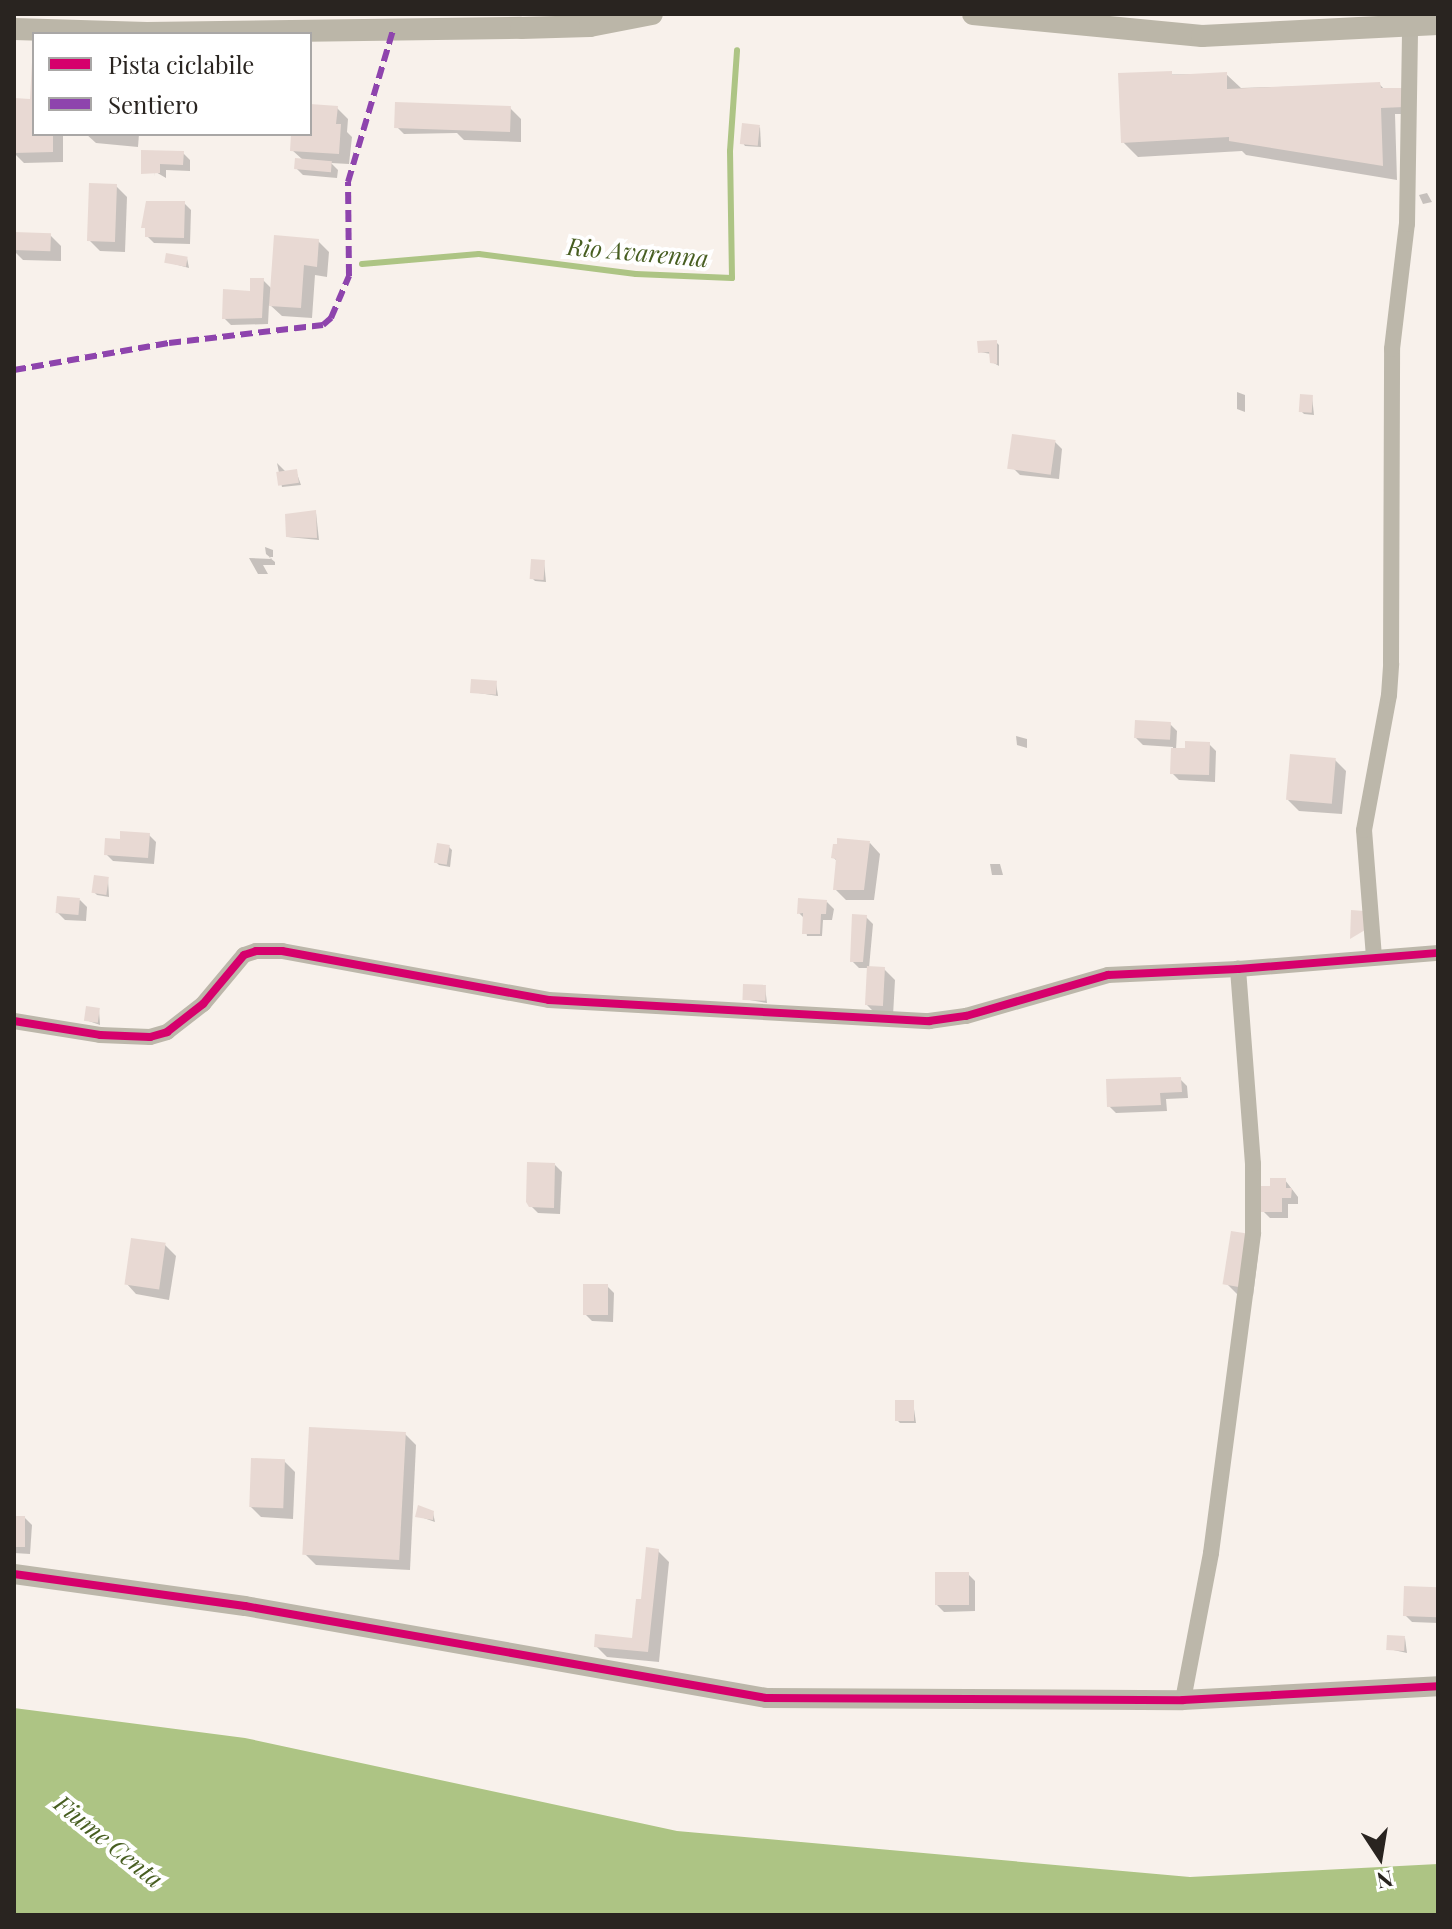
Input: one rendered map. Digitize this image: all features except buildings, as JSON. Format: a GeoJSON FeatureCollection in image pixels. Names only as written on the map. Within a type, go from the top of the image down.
{"type":"FeatureCollection","features":[{"type":"Feature","properties":{"kind":"main road"},"geometry":{"type":"LineString","coordinates":[[222,32],[590,26],[652,14]]}},
{"type":"Feature","properties":{"kind":"main road"},"geometry":{"type":"LineString","coordinates":[[973,14],[1202,36],[1438,24]]}},
{"type":"Feature","properties":{"kind":"main road"},"geometry":{"type":"LineString","coordinates":[[14,29],[114,32]]}},
{"type":"Feature","properties":{"kind":"street"},"geometry":{"type":"LineString","coordinates":[[1374,957],[1364,830],[1373,766],[1389,695],[1392,349],[1407,224],[1410,26]]}},
{"type":"Feature","properties":{"kind":"street"},"geometry":{"type":"LineString","coordinates":[[14,1021],[100,1035],[150,1037],[167,1032],[203,1004],[244,955],[256,951],[282,951],[549,1000],[929,1021],[966,1016],[1108,975],[1238,969],[1438,953]]}},
{"type":"Feature","properties":{"kind":"street"},"geometry":{"type":"LineString","coordinates":[[1183,1700],[1211,1553],[1253,1233],[1253,1164],[1238,969]]}},
{"type":"Feature","properties":{"kind":"street"},"geometry":{"type":"LineString","coordinates":[[14,1574],[245,1606],[766,1698],[1183,1700],[1438,1686]]}},
{"type":"Feature","properties":{"kind":"water","name":"Fiume Centa"},"geometry":{"type":"Polygon","coordinates":[[[14,1708],[245,1738],[677,1831],[1190,1877],[1438,1864],[1438,1915],[14,1915],[14,1708]]]}},
{"type":"Feature","properties":{"kind":"waterway","name":"Rio Avarenna"},"geometry":{"type":"LineString","coordinates":[[362,264],[479,254],[636,274],[732,278],[730,151],[737,50]]}},
{"type":"Feature","properties":{"kind":"marked path"},"geometry":{"type":"LineString","coordinates":[[14,370],[169,343],[323,325],[331,318],[349,276],[348,182],[393,30]]}},
{"type":"Feature","properties":{"kind":"cycle path"},"geometry":{"type":"LineString","coordinates":[[14,1021],[100,1035],[150,1037],[167,1032],[203,1004],[244,955],[256,951],[282,951],[549,1000],[929,1021],[966,1016],[1108,975],[1238,969],[1438,953]]}},
{"type":"Feature","properties":{"kind":"cycle path"},"geometry":{"type":"LineString","coordinates":[[14,1574],[245,1606],[766,1698],[1183,1700],[1438,1686]]}}]}
